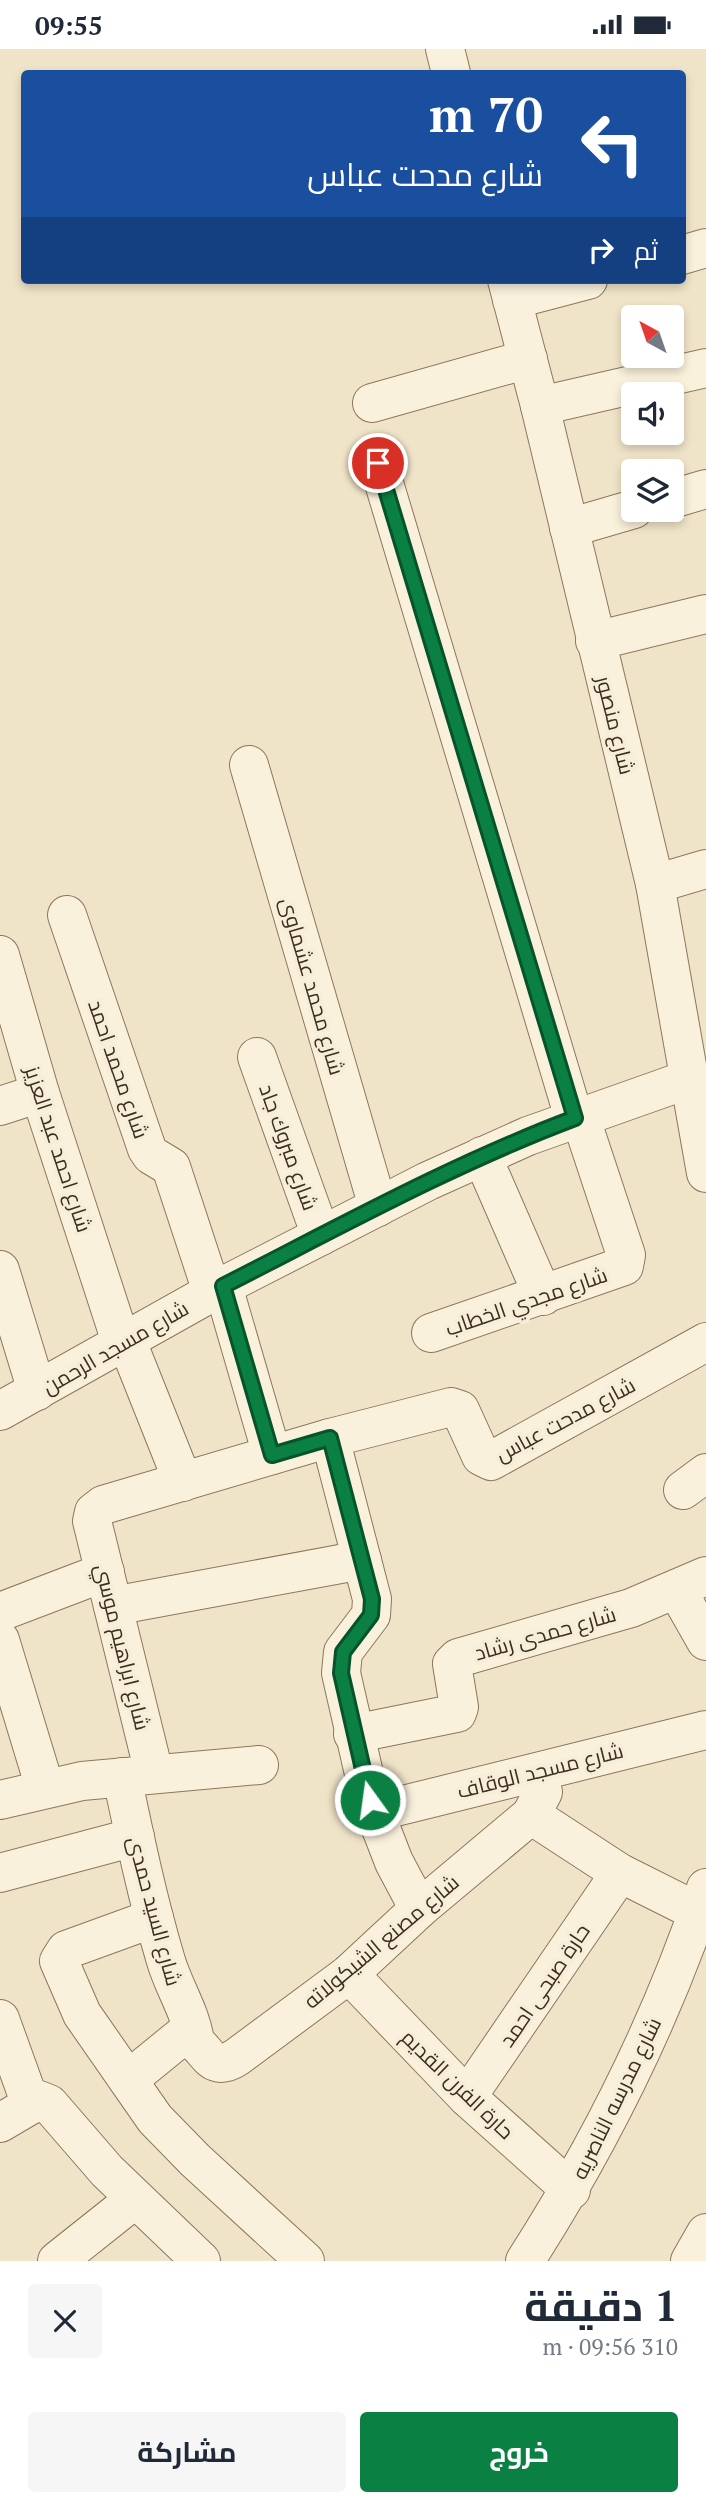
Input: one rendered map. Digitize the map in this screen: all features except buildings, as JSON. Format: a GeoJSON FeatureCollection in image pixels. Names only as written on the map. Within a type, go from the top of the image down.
{"type":"FeatureCollection","features":[{"type":"Feature","properties":{"kind":"street"},"geometry":{"type":"LineString","coordinates":[[445,49],[450,70]]}},
{"type":"Feature","properties":{"kind":"street"},"geometry":{"type":"LineString","coordinates":[[686,254],[706,248]]}},
{"type":"Feature","properties":{"kind":"street"},"geometry":{"type":"LineString","coordinates":[[509,290],[556,284]]}},
{"type":"Feature","properties":{"kind":"street","name":"شارع منصور"},"geometry":{"type":"LineString","coordinates":[[509,290],[540,407],[655,884],[706,1173]]}},
{"type":"Feature","properties":{"kind":"street"},"geometry":{"type":"LineString","coordinates":[[372,403],[528,359]]}},
{"type":"Feature","properties":{"kind":"street"},"geometry":{"type":"LineString","coordinates":[[540,407],[706,367]]}},
{"type":"Feature","properties":{"kind":"street"},"geometry":{"type":"LineString","coordinates":[[378,463],[577,1117]]}},
{"type":"Feature","properties":{"kind":"street"},"geometry":{"type":"LineString","coordinates":[[684,495],[706,489]]}},
{"type":"Feature","properties":{"kind":"street"},"geometry":{"type":"LineString","coordinates":[[569,528],[621,513]]}},
{"type":"Feature","properties":{"kind":"street"},"geometry":{"type":"LineString","coordinates":[[595,641],[706,614]]}},
{"type":"Feature","properties":{"kind":"street","name":"شارع محمد عشماوى"},"geometry":{"type":"LineString","coordinates":[[249,765],[378,1207]]}},
{"type":"Feature","properties":{"kind":"street"},"geometry":{"type":"LineString","coordinates":[[655,884],[706,869]]}},
{"type":"Feature","properties":{"kind":"street","name":"شارع محمد احمد"},"geometry":{"type":"LineString","coordinates":[[67,915],[147,1149],[151,1155],[172,1167],[218,1289],[272,1455]]}},
{"type":"Feature","properties":{"kind":"street","name":"شارع احمد عبد العزيز"},"geometry":{"type":"LineString","coordinates":[[0,955],[40,1093],[123,1340],[183,1482]]}},
{"type":"Feature","properties":{"kind":"street","name":"شارع مبروك جاد"},"geometry":{"type":"LineString","coordinates":[[257,1057],[321,1236]]}},
{"type":"Feature","properties":{"kind":"street","name":"شارع مسجد الرحمن"},"geometry":{"type":"LineString","coordinates":[[0,1411],[218,1289],[482,1156],[577,1117],[690,1079]]}},
{"type":"Feature","properties":{"kind":"street"},"geometry":{"type":"LineString","coordinates":[[0,1106],[40,1093]]}},
{"type":"Feature","properties":{"kind":"street","name":"شارع مجدي الخطاب"},"geometry":{"type":"LineString","coordinates":[[431,1333],[620,1269],[626,1261],[577,1117]]}},
{"type":"Feature","properties":{"kind":"street"},"geometry":{"type":"LineString","coordinates":[[482,1156],[543,1296]]}},
{"type":"Feature","properties":{"kind":"street"},"geometry":{"type":"LineString","coordinates":[[0,1270],[37,1391]]}},
{"type":"Feature","properties":{"kind":"street","name":"شارع مدحت عباس"},"geometry":{"type":"LineString","coordinates":[[92,1521],[94,1512],[103,1505],[330,1438],[457,1407],[481,1456],[491,1461],[706,1342]]}},
{"type":"Feature","properties":{"kind":"street"},"geometry":{"type":"LineString","coordinates":[[330,1438],[372,1599],[371,1615],[343,1652],[341,1673],[375,1812],[394,1862],[419,1909]]}},
{"type":"Feature","properties":{"kind":"street","name":"شارع ابراهيم موسي"},"geometry":{"type":"LineString","coordinates":[[92,1521],[109,1589],[138,1775]]}},
{"type":"Feature","properties":{"kind":"street"},"geometry":{"type":"LineString","coordinates":[[0,1612],[109,1589],[362,1560]]}},
{"type":"Feature","properties":{"kind":"street"},"geometry":{"type":"LineString","coordinates":[[691,1583],[706,1641]]}},
{"type":"Feature","properties":{"kind":"street","name":"شارع حمدى رشاد"},"geometry":{"type":"LineString","coordinates":[[354,1734],[457,1713],[452,1664],[458,1658],[631,1608],[691,1583]]}},
{"type":"Feature","properties":{"kind":"street"},"geometry":{"type":"LineString","coordinates":[[0,1640],[45,1788]]}},
{"type":"Feature","properties":{"kind":"street","name":"شارع مسجد الوقاف"},"geometry":{"type":"LineString","coordinates":[[375,1812],[706,1730]]}},
{"type":"Feature","properties":{"kind":"street"},"geometry":{"type":"LineString","coordinates":[[0,1800],[45,1788],[138,1775],[259,1765]]}},
{"type":"Feature","properties":{"kind":"street"},"geometry":{"type":"LineString","coordinates":[[556,1766],[531,1815],[620,1873],[702,1900]]}},
{"type":"Feature","properties":{"kind":"street","name":"شارع السيد حمدى"},"geometry":{"type":"LineString","coordinates":[[138,1775],[135,1837],[174,1987],[189,2019],[195,2042]]}},
{"type":"Feature","properties":{"kind":"street","name":"شارع مصنع الشيكولاته"},"geometry":{"type":"LineString","coordinates":[[195,2042],[217,2064],[229,2062],[349,1974],[419,1909],[531,1815]]}},
{"type":"Feature","properties":{"kind":"street"},"geometry":{"type":"LineString","coordinates":[[0,1873],[135,1837]]}},
{"type":"Feature","properties":{"kind":"street","name":"حارة صبحى احمد"},"geometry":{"type":"LineString","coordinates":[[467,2097],[620,1873]]}},
{"type":"Feature","properties":{"kind":"street","name":"شارع مدرسه الناصريه"},"geometry":{"type":"LineString","coordinates":[[525,2261],[571,2190],[694,1962],[702,1900]]}},
{"type":"Feature","properties":{"kind":"street"},"geometry":{"type":"LineString","coordinates":[[154,1918],[66,1949],[59,1961],[82,2014],[155,2119],[305,2261]]}},
{"type":"Feature","properties":{"kind":"street","name":"حارة الفرن القديم"},"geometry":{"type":"LineString","coordinates":[[349,1974],[467,2097],[571,2190]]}},
{"type":"Feature","properties":{"kind":"street"},"geometry":{"type":"LineString","coordinates":[[0,2019],[23,2109],[49,2104],[135,2199],[201,2261]]}},
{"type":"Feature","properties":{"kind":"street"},"geometry":{"type":"LineString","coordinates":[[128,2080],[182,2036],[195,2042]]}},
{"type":"Feature","properties":{"kind":"street"},"geometry":{"type":"LineString","coordinates":[[57,2261],[135,2199]]}},
{"type":"Feature","properties":{"kind":"street"},"geometry":{"type":"LineString","coordinates":[[690,2261],[706,2233]]}},
{"type":"Feature","properties":{"kind":"route"},"geometry":{"type":"LineString","coordinates":[[370,1800],[341,1673],[343,1652],[371,1615],[372,1599],[330,1438],[272,1455],[223,1286],[428,1181],[575,1118],[378,463]]}}]}
